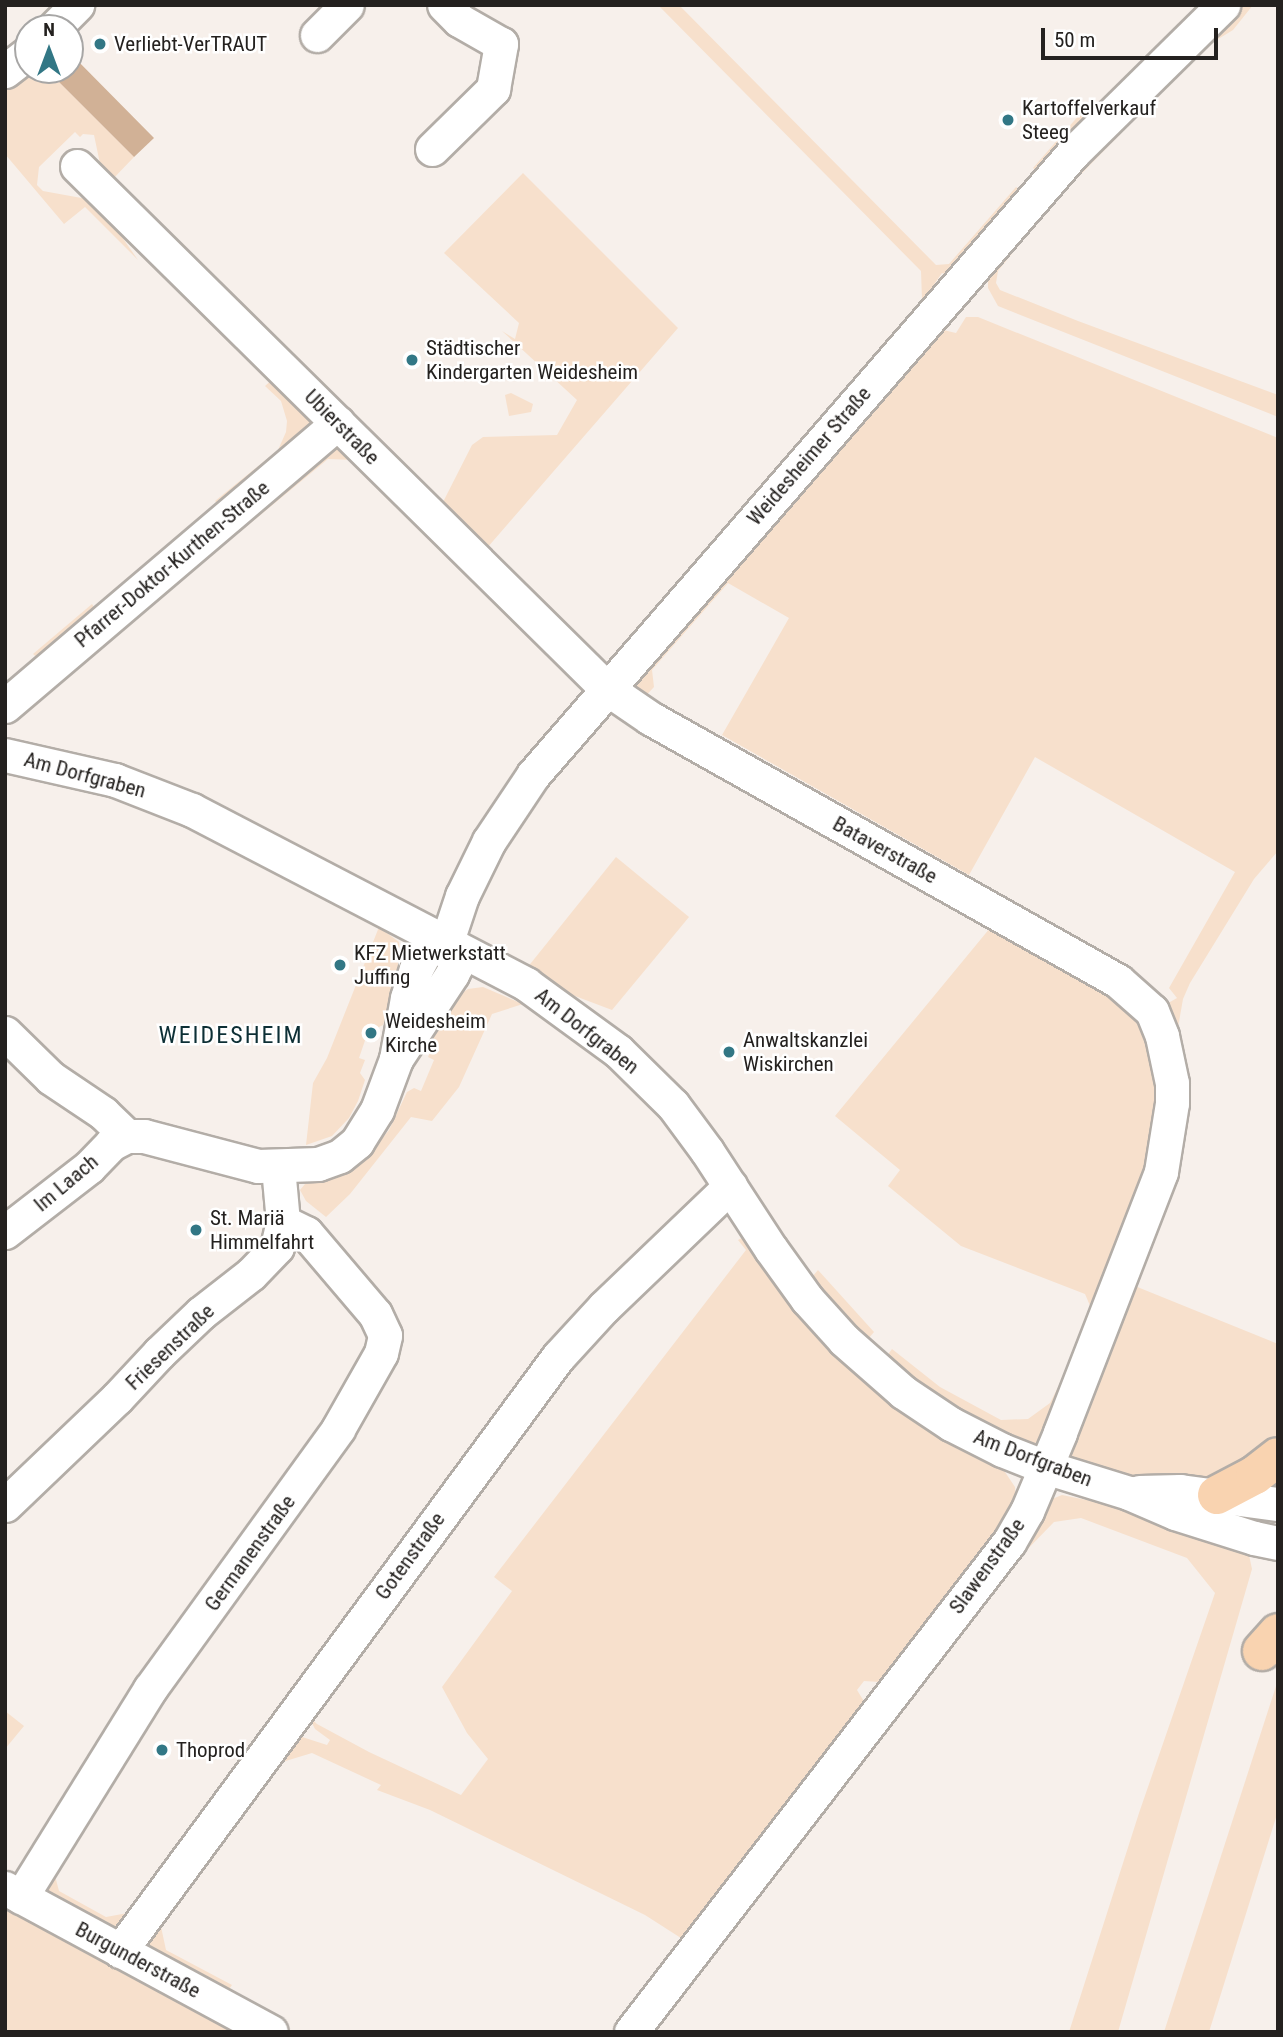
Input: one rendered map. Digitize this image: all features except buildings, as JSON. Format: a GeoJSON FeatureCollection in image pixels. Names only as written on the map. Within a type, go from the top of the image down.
{"type":"FeatureCollection","features":[{"type":"Feature","properties":{"kind":"main road"},"geometry":{"type":"LineString","coordinates":[[1216,1495],[1255,1475],[1278,1457]]}},
{"type":"Feature","properties":{"kind":"street"},"geometry":{"type":"LineString","coordinates":[[317,35],[346,5]]}},
{"type":"Feature","properties":{"kind":"street"},"geometry":{"type":"LineString","coordinates":[[432,149],[493,89],[501,44],[459,20],[444,5]]}},
{"type":"Feature","properties":{"kind":"street","name":"Weidesheimer Straße"},"geometry":{"type":"LineString","coordinates":[[446,944],[462,896],[504,816],[606,688],[1073,153],[1223,5]]}},
{"type":"Feature","properties":{"kind":"street","name":"Ubierstraße"},"geometry":{"type":"LineString","coordinates":[[77,166],[606,688]]}},
{"type":"Feature","properties":{"kind":"street","name":"Pfarrer-Doktor-Kurthen-Straße"},"geometry":{"type":"LineString","coordinates":[[5,706],[338,423]]}},
{"type":"Feature","properties":{"kind":"street","name":"Bataverstraße"},"geometry":{"type":"LineString","coordinates":[[606,688],[650,718],[1118,981],[1142,1000],[1157,1021]]}},
{"type":"Feature","properties":{"kind":"street","name":"Am Dorfgraben"},"geometry":{"type":"LineString","coordinates":[[5,755],[93,774],[177,803],[526,985],[618,1051],[673,1105],[789,1275],[822,1318],[903,1392],[951,1424],[993,1446],[1045,1467],[1129,1493],[1175,1513],[1278,1543]]}},
{"type":"Feature","properties":{"kind":"street"},"geometry":{"type":"LineString","coordinates":[[5,1033],[51,1078],[103,1113],[127,1136],[144,1136],[239,1163],[278,1167],[318,1164],[349,1149],[377,1110],[396,1059],[407,998],[416,969],[425,952],[446,944]]}},
{"type":"Feature","properties":{"kind":"street","name":"Slawenstraße"},"geometry":{"type":"LineString","coordinates":[[631,2032],[1009,1542],[1027,1511],[1161,1171],[1170,1125],[1172,1083],[1157,1021]]}},
{"type":"Feature","properties":{"kind":"street","name":"Im Laach"},"geometry":{"type":"LineString","coordinates":[[5,1233],[89,1167],[111,1144],[127,1136]]}},
{"type":"Feature","properties":{"kind":"street","name":"Friesenstraße"},"geometry":{"type":"LineString","coordinates":[[5,1505],[201,1313],[266,1260],[277,1247],[284,1222],[278,1167]]}},
{"type":"Feature","properties":{"kind":"street","name":"Gotenstraße"},"geometry":{"type":"LineString","coordinates":[[120,1951],[558,1357],[604,1307],[730,1186]]}},
{"type":"Feature","properties":{"kind":"street","name":"Germanenstraße"},"geometry":{"type":"LineString","coordinates":[[13,1893],[149,1689],[338,1429],[381,1353],[385,1335],[375,1314],[306,1233],[284,1222]]}},
{"type":"Feature","properties":{"kind":"street","name":"Am Dorfgraben"},"geometry":{"type":"LineString","coordinates":[[1129,1493],[1180,1491],[1278,1504]]}},
{"type":"Feature","properties":{"kind":"street","name":"Burgunderstraße"},"geometry":{"type":"LineString","coordinates":[[13,1893],[271,2032]]}},
{"type":"Feature","properties":{"kind":"shaded area"},"geometry":{"type":"Polygon","coordinates":[[[658,5],[679,5],[936,265],[949,264],[1016,187],[1023,191],[948,275],[942,273],[933,286],[936,295],[809,443],[799,441],[922,300],[921,271],[658,5]]]}},
{"type":"Feature","properties":{"kind":"shaded area"},"geometry":{"type":"Polygon","coordinates":[[[1235,5],[1253,5],[1233,30],[1210,44],[1052,204],[998,271],[996,283],[1000,290],[1078,321],[1278,395],[1278,417],[998,306],[988,288],[988,266],[1235,5]]]}},
{"type":"Feature","properties":{"kind":"shaded area"},"geometry":{"type":"Polygon","coordinates":[[[84,67],[154,138],[134,157],[61,84],[84,84],[84,67]]]}},
{"type":"Feature","properties":{"kind":"shaded area"},"geometry":{"type":"Polygon","coordinates":[[[14,82],[14,84],[61,84],[134,157],[110,182],[103,178],[94,135],[83,134],[80,137],[75,132],[39,167],[37,185],[43,191],[87,199],[117,230],[138,260],[85,207],[64,224],[5,154],[5,89],[14,82]]]}},
{"type":"Feature","properties":{"kind":"shaded area"},"geometry":{"type":"Polygon","coordinates":[[[1087,106],[1093,112],[1039,172],[1033,168],[1087,106]]]}},
{"type":"Feature","properties":{"kind":"shaded area"},"geometry":{"type":"Polygon","coordinates":[[[523,173],[678,328],[487,548],[442,504],[472,445],[483,437],[557,435],[577,400],[502,331],[515,339],[519,323],[444,253],[523,173]]]}},
{"type":"Feature","properties":{"kind":"shaded area"},"geometry":{"type":"Polygon","coordinates":[[[966,317],[978,317],[1278,438],[1278,851],[1254,879],[1190,983],[1183,999],[1176,1039],[1163,1006],[1177,998],[1169,988],[1235,872],[1035,757],[969,875],[722,735],[789,618],[728,583],[652,670],[654,687],[640,702],[630,680],[939,329],[956,333],[966,317]]]}},
{"type":"Feature","properties":{"kind":"shaded area"},"geometry":{"type":"Polygon","coordinates":[[[275,377],[315,421],[224,510],[215,501],[278,450],[286,432],[287,421],[281,401],[265,386],[275,377]]]}},
{"type":"Feature","properties":{"kind":"shaded area"},"geometry":{"type":"Polygon","coordinates":[[[511,393],[533,404],[531,412],[509,416],[505,395],[511,393]]]}},
{"type":"Feature","properties":{"kind":"shaded area"},"geometry":{"type":"Polygon","coordinates":[[[341,445],[355,460],[328,459],[241,531],[236,521],[322,449],[341,445]]]}},
{"type":"Feature","properties":{"kind":"shaded area"},"geometry":{"type":"Polygon","coordinates":[[[209,545],[221,548],[66,677],[60,671],[209,545]]]}},
{"type":"Feature","properties":{"kind":"shaded area"},"geometry":{"type":"Polygon","coordinates":[[[92,604],[99,615],[43,663],[33,654],[92,604]]]}},
{"type":"Feature","properties":{"kind":"shaded area"},"geometry":{"type":"Polygon","coordinates":[[[616,857],[689,917],[612,1010],[567,993],[527,968],[616,857]]]}},
{"type":"Feature","properties":{"kind":"shaded area"},"geometry":{"type":"Polygon","coordinates":[[[995,922],[1140,1009],[1166,1111],[1094,1315],[1085,1294],[961,1246],[888,1186],[900,1170],[835,1116],[995,922]]]}},
{"type":"Feature","properties":{"kind":"shaded area"},"geometry":{"type":"Polygon","coordinates":[[[379,927],[399,942],[401,969],[383,1025],[377,1028],[370,1026],[359,1058],[365,1060],[360,1073],[365,1080],[358,1101],[349,1118],[332,1136],[306,1145],[313,1083],[327,1058],[379,927]]]}},
{"type":"Feature","properties":{"kind":"shaded area"},"geometry":{"type":"Polygon","coordinates":[[[483,987],[523,1004],[492,1014],[459,1087],[432,1121],[411,1117],[350,1194],[326,1217],[306,1201],[300,1190],[305,1184],[343,1173],[367,1157],[389,1130],[407,1092],[414,1088],[421,1091],[434,1060],[428,1057],[433,1046],[432,1034],[453,999],[468,989],[483,987]]]}},
{"type":"Feature","properties":{"kind":"shaded area"},"geometry":{"type":"Polygon","coordinates":[[[747,1235],[997,1460],[1015,1487],[1017,1509],[880,1682],[864,1681],[857,1690],[865,1703],[684,1940],[645,1915],[430,1810],[377,1790],[381,1785],[312,1753],[279,1763],[296,1735],[327,1745],[330,1740],[315,1729],[308,1715],[317,1724],[369,1752],[461,1795],[488,1759],[467,1733],[442,1687],[512,1591],[494,1577],[746,1250],[738,1240],[747,1235]]]}},
{"type":"Feature","properties":{"kind":"shaded area"},"geometry":{"type":"Polygon","coordinates":[[[818,1270],[874,1332],[868,1339],[812,1277],[818,1270]]]}},
{"type":"Feature","properties":{"kind":"shaded area"},"geometry":{"type":"Polygon","coordinates":[[[1125,1282],[1278,1344],[1278,1439],[1223,1478],[1152,1478],[1107,1473],[1068,1457],[1064,1450],[1125,1282]]]}},
{"type":"Feature","properties":{"kind":"shaded area"},"geometry":{"type":"Polygon","coordinates":[[[892,1349],[940,1387],[1001,1420],[1028,1419],[1050,1403],[1076,1352],[1044,1439],[1031,1445],[982,1427],[883,1361],[892,1349]]]}},
{"type":"Feature","properties":{"kind":"shaded area"},"geometry":{"type":"Polygon","coordinates":[[[1062,1495],[1126,1508],[1235,1542],[1249,1555],[1252,1569],[1118,2032],[1069,2032],[1139,1813],[1215,1593],[1187,1558],[1081,1518],[1054,1522],[986,1592],[1047,1501],[1062,1495]]]}},
{"type":"Feature","properties":{"kind":"shaded area"},"geometry":{"type":"Polygon","coordinates":[[[1278,1680],[1278,1811],[1209,2032],[1164,2032],[1278,1680]]]}},
{"type":"Feature","properties":{"kind":"shaded area"},"geometry":{"type":"Polygon","coordinates":[[[5,1711],[24,1726],[5,1749],[5,1711]]]}},
{"type":"Feature","properties":{"kind":"shaded area"},"geometry":{"type":"Polygon","coordinates":[[[53,1868],[59,1891],[106,1917],[133,1912],[134,1919],[108,1935],[38,1886],[53,1868]]]}},
{"type":"Feature","properties":{"kind":"shaded area"},"geometry":{"type":"Polygon","coordinates":[[[5,1897],[256,2032],[5,2032],[5,1897]]]}},
{"type":"Feature","properties":{"kind":"shaded area"},"geometry":{"type":"Polygon","coordinates":[[[160,1922],[166,1950],[232,1985],[223,1998],[146,1956],[142,1943],[160,1922]]]}},
{"type":"Feature","properties":{"kind":"place","name":"Verliebt-VerTRAUT"},"geometry":{"type":"Point","coordinates":[100,44]}},
{"type":"Feature","properties":{"kind":"place","name":"Kartoffelverkauf Steeg"},"geometry":{"type":"Point","coordinates":[1008,120]}},
{"type":"Feature","properties":{"kind":"place","name":"Städtischer Kindergarten Weidesheim"},"geometry":{"type":"Point","coordinates":[412,360]}},
{"type":"Feature","properties":{"kind":"place","name":"KFZ Mietwerkstatt Juffing"},"geometry":{"type":"Point","coordinates":[340,965]}},
{"type":"Feature","properties":{"kind":"place","name":"Weidesheim Kirche"},"geometry":{"type":"Point","coordinates":[371,1033]}},
{"type":"Feature","properties":{"kind":"place","name":"Anwaltskanzlei Wiskirchen"},"geometry":{"type":"Point","coordinates":[729,1052]}},
{"type":"Feature","properties":{"kind":"place","name":"St. Mariä Himmelfahrt"},"geometry":{"type":"Point","coordinates":[196,1230]}},
{"type":"Feature","properties":{"kind":"place","name":"Thoprod"},"geometry":{"type":"Point","coordinates":[162,1750]}},
{"type":"Feature","properties":{"kind":"district","name":"WEIDESHEIM"},"geometry":{"type":"Point","coordinates":[231,1036]}}]}
